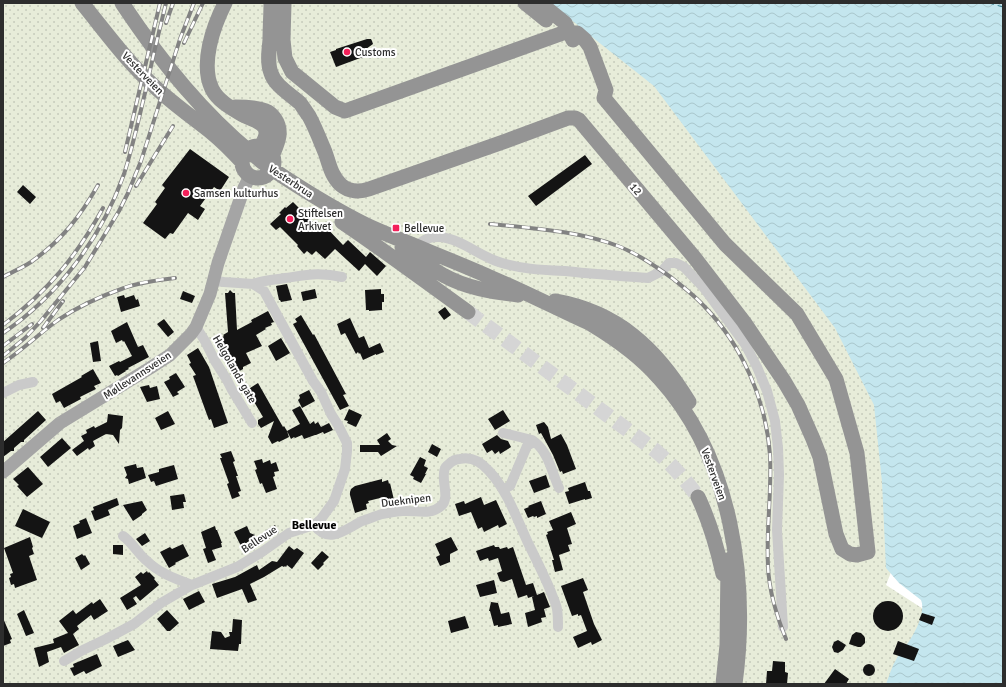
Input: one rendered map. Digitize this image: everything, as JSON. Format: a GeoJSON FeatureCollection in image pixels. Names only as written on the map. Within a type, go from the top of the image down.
{"type":"FeatureCollection","features":[{"type":"Feature","properties":{"kind":"highway","name":"Vesterveien"},"geometry":{"type":"LineString","coordinates":[[82,3],[138,71],[153,86],[175,104],[212,133],[261,159],[279,178],[407,259]]}},
{"type":"Feature","properties":{"kind":"highway","name":"Vesterbrua"},"geometry":{"type":"LineString","coordinates":[[122,3],[167,66],[211,116],[262,162],[290,182],[335,209],[374,229],[493,278],[577,319]]}},
{"type":"Feature","properties":{"kind":"highway","name":"12"},"geometry":{"type":"LineString","coordinates":[[271,3],[269,62],[271,74],[280,86],[301,104],[309,116],[324,150],[331,171],[341,185],[346,188],[358,191],[370,189],[568,118],[575,118],[579,120],[694,258],[744,322],[784,381],[798,405],[820,458],[836,534],[842,549],[850,554],[858,555],[868,552],[857,453],[836,379],[797,314],[725,244],[604,98],[606,90],[590,47],[585,40],[577,33],[566,33]]}},
{"type":"Feature","properties":{"kind":"highway"},"geometry":{"type":"LineString","coordinates":[[284,3],[283,40],[285,58],[292,72],[335,108],[345,111],[566,33]]}},
{"type":"Feature","properties":{"kind":"highway"},"geometry":{"type":"LineString","coordinates":[[524,3],[566,33]]}},
{"type":"Feature","properties":{"kind":"highway"},"geometry":{"type":"LineString","coordinates":[[540,3],[565,24],[566,33]]}},
{"type":"Feature","properties":{"kind":"highway"},"geometry":{"type":"LineString","coordinates":[[223,6],[210,44],[208,57],[208,74],[212,88],[219,99],[228,106],[255,108],[266,111],[278,124],[280,132],[278,142],[261,159],[265,178],[260,179],[250,176]]}},
{"type":"Feature","properties":{"kind":"highway"},"geometry":{"type":"LineString","coordinates":[[407,259],[427,283],[468,312]]}},
{"type":"Feature","properties":{"kind":"highway"},"geometry":{"type":"LineString","coordinates":[[407,259],[433,269],[444,276],[464,284],[484,290],[578,306],[620,325],[648,348],[674,379],[702,424],[722,473],[719,486]]}},
{"type":"Feature","properties":{"kind":"highway","name":"Vesterveien"},"geometry":{"type":"LineString","coordinates":[[577,319],[591,324],[613,338],[645,363],[660,379],[683,409],[696,431],[714,470],[732,534],[736,559],[739,617],[735,684]]}},
{"type":"Feature","properties":{"kind":"highway","name":"Vesterveien"},"geometry":{"type":"LineString","coordinates":[[577,319],[623,354],[644,374],[665,399],[690,436],[718,510],[728,565],[727,645],[723,684]]}},
{"type":"Feature","properties":{"kind":"highway"},"geometry":{"type":"LineString","coordinates":[[698,497],[713,535],[727,590]]}},
{"type":"Feature","properties":{"kind":"highway"},"geometry":{"type":"LineString","coordinates":[[739,617],[745,638],[746,651],[744,684]]}},
{"type":"Feature","properties":{"kind":"main road","name":"Møllevannsveien"},"geometry":{"type":"LineString","coordinates":[[3,472],[60,423],[170,355],[186,340],[196,327],[203,312],[244,188],[250,176]]}},
{"type":"Feature","properties":{"kind":"street"},"geometry":{"type":"LineString","coordinates":[[407,259],[421,241],[438,237],[456,242],[496,261],[524,268],[648,278],[669,264],[676,263],[684,267],[704,288],[745,344],[767,391],[775,421],[778,448],[779,475],[777,530],[783,627]]}},
{"type":"Feature","properties":{"kind":"street"},"geometry":{"type":"LineString","coordinates":[[214,281],[254,284],[267,280],[307,274],[326,274],[342,277]]}},
{"type":"Feature","properties":{"kind":"street"},"geometry":{"type":"LineString","coordinates":[[254,284],[264,291],[313,381],[321,392],[347,443],[345,469],[334,501],[321,519],[314,525]]}},
{"type":"Feature","properties":{"kind":"street","name":"Helgolands gate"},"geometry":{"type":"LineString","coordinates":[[196,327],[206,341],[215,361],[228,380],[232,390],[252,423]]}},
{"type":"Feature","properties":{"kind":"street"},"geometry":{"type":"LineString","coordinates":[[3,393],[19,385],[33,382]]}},
{"type":"Feature","properties":{"kind":"street"},"geometry":{"type":"LineString","coordinates":[[503,433],[532,440],[541,447],[546,455],[559,488]]}},
{"type":"Feature","properties":{"kind":"street"},"geometry":{"type":"LineString","coordinates":[[503,489],[510,486],[527,446],[532,443],[536,443]]}},
{"type":"Feature","properties":{"kind":"street","name":"Dueknipen"},"geometry":{"type":"LineString","coordinates":[[314,525],[323,533],[335,534],[343,532],[362,521],[381,514],[402,511],[429,512],[442,505],[445,500],[445,468],[452,461],[468,458],[476,460],[490,472],[503,489],[557,608],[558,627]]}},
{"type":"Feature","properties":{"kind":"street","name":"Bellevue"},"geometry":{"type":"LineString","coordinates":[[64,662],[83,650],[134,624],[161,603],[192,585],[237,567],[289,533],[314,525]]}},
{"type":"Feature","properties":{"kind":"street"},"geometry":{"type":"LineString","coordinates":[[123,536],[128,539],[140,554],[155,568],[192,585]]}},
{"type":"Feature","properties":{"kind":"green space"},"geometry":{"type":"Polygon","coordinates":[[[3,3],[559,3],[663,93],[838,317],[877,401],[893,567],[886,585],[931,614],[908,684],[3,684],[3,3]]]}},
{"type":"Feature","properties":{"kind":"water"},"geometry":{"type":"Polygon","coordinates":[[[551,3],[1003,3],[1003,684],[886,684],[895,661],[917,628],[921,616],[922,605],[921,600],[899,583],[886,568],[882,482],[874,405],[835,328],[654,86],[551,3]]]}},
{"type":"Feature","properties":{"kind":"building","name":"Customs"},"geometry":{"type":"Polygon","coordinates":[[[367,39],[371,39],[373,44],[366,49],[367,51],[362,53],[363,57],[336,67],[330,52],[367,39]]]}},
{"type":"Feature","properties":{"kind":"building","name":"Samsen kulturhus"},"geometry":{"type":"Polygon","coordinates":[[[190,149],[229,177],[220,191],[214,187],[200,206],[205,209],[198,220],[188,213],[173,234],[170,233],[165,239],[143,223],[157,204],[155,202],[165,188],[162,185],[190,149]]]}},
{"type":"Feature","properties":{"kind":"building"},"geometry":{"type":"Polygon","coordinates":[[[585,155],[592,164],[536,206],[528,196],[585,155]]]}},
{"type":"Feature","properties":{"kind":"building"},"geometry":{"type":"Polygon","coordinates":[[[23,185],[36,197],[30,204],[17,192],[23,185]]]}},
{"type":"Feature","properties":{"kind":"building"},"geometry":{"type":"Polygon","coordinates":[[[293,202],[317,226],[321,222],[343,245],[348,240],[366,257],[370,252],[386,266],[377,276],[365,264],[359,271],[335,249],[325,259],[316,251],[312,255],[307,251],[304,254],[297,246],[298,245],[280,227],[276,230],[270,224],[281,214],[279,213],[285,207],[286,208],[293,202]]]}},
{"type":"Feature","properties":{"kind":"building"},"geometry":{"type":"Polygon","coordinates":[[[287,284],[292,300],[281,302],[279,300],[276,286],[287,284]]]}},
{"type":"Feature","properties":{"kind":"building"},"geometry":{"type":"Polygon","coordinates":[[[315,289],[317,298],[303,301],[301,292],[315,289]]]}},
{"type":"Feature","properties":{"kind":"building"},"geometry":{"type":"Polygon","coordinates":[[[381,289],[381,294],[384,294],[382,310],[366,310],[365,290],[381,289]]]}},
{"type":"Feature","properties":{"kind":"building"},"geometry":{"type":"Polygon","coordinates":[[[230,290],[235,293],[237,330],[252,322],[251,320],[268,311],[274,322],[271,323],[272,325],[256,335],[262,346],[246,353],[251,363],[236,373],[218,340],[228,332],[225,293],[228,293],[230,290]]]}},
{"type":"Feature","properties":{"kind":"building"},"geometry":{"type":"Polygon","coordinates":[[[183,291],[195,296],[192,303],[180,299],[183,291]]]}},
{"type":"Feature","properties":{"kind":"building"},"geometry":{"type":"Polygon","coordinates":[[[124,295],[125,298],[134,295],[136,300],[138,299],[140,306],[121,312],[117,297],[124,295]]]}},
{"type":"Feature","properties":{"kind":"building"},"geometry":{"type":"Polygon","coordinates":[[[445,307],[451,315],[444,320],[438,312],[445,307]]]}},
{"type":"Feature","properties":{"kind":"building"},"geometry":{"type":"Polygon","coordinates":[[[301,315],[313,335],[314,334],[346,394],[343,395],[349,406],[340,410],[293,324],[297,322],[295,319],[301,315]]]}},
{"type":"Feature","properties":{"kind":"building"},"geometry":{"type":"Polygon","coordinates":[[[350,318],[359,338],[364,336],[369,348],[380,343],[384,352],[363,360],[360,353],[359,354],[358,352],[356,354],[345,333],[341,335],[337,324],[350,318]]]}},
{"type":"Feature","properties":{"kind":"building"},"geometry":{"type":"Polygon","coordinates":[[[164,319],[174,332],[168,337],[157,324],[164,319]]]}},
{"type":"Feature","properties":{"kind":"building"},"geometry":{"type":"Polygon","coordinates":[[[127,322],[138,347],[143,345],[149,357],[128,368],[129,369],[118,376],[115,376],[109,366],[132,356],[124,341],[123,342],[122,340],[116,343],[111,331],[127,322]]]}},
{"type":"Feature","properties":{"kind":"building"},"geometry":{"type":"Polygon","coordinates":[[[281,338],[290,353],[276,361],[268,346],[281,338]]]}},
{"type":"Feature","properties":{"kind":"building"},"geometry":{"type":"Polygon","coordinates":[[[98,341],[101,361],[93,362],[90,343],[98,341]]]}},
{"type":"Feature","properties":{"kind":"building"},"geometry":{"type":"Polygon","coordinates":[[[198,348],[209,367],[228,423],[214,428],[211,419],[209,420],[206,412],[193,376],[196,375],[189,364],[191,363],[187,355],[198,348]]]}},
{"type":"Feature","properties":{"kind":"building"},"geometry":{"type":"Polygon","coordinates":[[[93,369],[101,383],[94,386],[96,389],[80,397],[81,399],[64,408],[60,401],[56,403],[52,394],[93,369]]]}},
{"type":"Feature","properties":{"kind":"building"},"geometry":{"type":"Polygon","coordinates":[[[176,373],[185,387],[177,392],[179,394],[173,397],[164,382],[176,373]]]}},
{"type":"Feature","properties":{"kind":"building"},"geometry":{"type":"Polygon","coordinates":[[[258,383],[283,427],[284,426],[287,431],[289,437],[279,442],[278,441],[272,444],[268,437],[274,421],[261,428],[258,424],[258,420],[263,417],[247,390],[258,383]]]}},
{"type":"Feature","properties":{"kind":"building"},"geometry":{"type":"Polygon","coordinates":[[[149,385],[150,388],[157,386],[160,399],[147,402],[140,387],[149,385]]]}},
{"type":"Feature","properties":{"kind":"building"},"geometry":{"type":"Polygon","coordinates":[[[309,390],[315,401],[302,408],[298,400],[300,398],[299,395],[309,390]]]}},
{"type":"Feature","properties":{"kind":"building"},"geometry":{"type":"Polygon","coordinates":[[[300,406],[310,424],[314,421],[315,424],[318,422],[321,427],[329,423],[333,430],[304,439],[302,435],[291,439],[287,431],[300,424],[292,410],[300,406]]]}},
{"type":"Feature","properties":{"kind":"building"},"geometry":{"type":"Polygon","coordinates":[[[349,409],[362,415],[356,427],[344,420],[349,409]]]}},
{"type":"Feature","properties":{"kind":"building"},"geometry":{"type":"Polygon","coordinates":[[[503,410],[510,421],[495,430],[488,419],[503,410]]]}},
{"type":"Feature","properties":{"kind":"building"},"geometry":{"type":"Polygon","coordinates":[[[38,411],[46,420],[24,440],[24,442],[21,442],[14,448],[14,451],[11,451],[3,457],[3,442],[38,411]]]}},
{"type":"Feature","properties":{"kind":"building"},"geometry":{"type":"Polygon","coordinates":[[[168,411],[175,424],[161,430],[155,418],[168,411]]]}},
{"type":"Feature","properties":{"kind":"building"},"geometry":{"type":"Polygon","coordinates":[[[108,414],[123,416],[119,444],[113,435],[106,434],[93,441],[95,446],[89,450],[88,448],[77,456],[72,450],[84,441],[81,436],[87,433],[86,430],[94,426],[95,428],[107,422],[108,414]]]}},
{"type":"Feature","properties":{"kind":"building"},"geometry":{"type":"Polygon","coordinates":[[[544,422],[548,427],[551,439],[561,434],[576,469],[563,474],[562,471],[560,472],[553,455],[541,433],[539,434],[536,425],[544,422]]]}},
{"type":"Feature","properties":{"kind":"building"},"geometry":{"type":"Polygon","coordinates":[[[387,433],[391,439],[388,441],[392,445],[397,446],[381,456],[378,452],[360,452],[360,445],[380,445],[377,440],[387,433]]]}},
{"type":"Feature","properties":{"kind":"building"},"geometry":{"type":"Polygon","coordinates":[[[497,435],[501,439],[508,441],[511,447],[500,454],[499,451],[495,454],[492,450],[487,453],[482,444],[497,435]]]}},
{"type":"Feature","properties":{"kind":"building"},"geometry":{"type":"Polygon","coordinates":[[[62,438],[71,448],[48,467],[40,457],[62,438]]]}},
{"type":"Feature","properties":{"kind":"building"},"geometry":{"type":"Polygon","coordinates":[[[432,444],[441,449],[437,457],[428,452],[432,444]]]}},
{"type":"Feature","properties":{"kind":"building"},"geometry":{"type":"Polygon","coordinates":[[[231,451],[235,461],[233,462],[241,491],[238,492],[240,496],[232,499],[227,484],[229,483],[220,458],[222,458],[220,454],[231,451]]]}},
{"type":"Feature","properties":{"kind":"building"},"geometry":{"type":"Polygon","coordinates":[[[420,457],[426,460],[424,466],[428,468],[421,483],[413,479],[414,477],[410,475],[420,457]]]}},
{"type":"Feature","properties":{"kind":"building"},"geometry":{"type":"Polygon","coordinates":[[[262,459],[263,463],[270,460],[271,464],[276,462],[279,471],[274,472],[275,476],[273,477],[277,489],[266,493],[262,483],[260,484],[255,470],[257,469],[254,461],[262,459]]]}},
{"type":"Feature","properties":{"kind":"building"},"geometry":{"type":"Polygon","coordinates":[[[136,464],[137,468],[143,467],[146,478],[129,484],[128,479],[125,478],[127,475],[124,467],[136,464]]]}},
{"type":"Feature","properties":{"kind":"building"},"geometry":{"type":"Polygon","coordinates":[[[174,465],[178,479],[156,486],[154,481],[151,482],[148,475],[159,472],[159,469],[174,465]]]}},
{"type":"Feature","properties":{"kind":"building"},"geometry":{"type":"Polygon","coordinates":[[[28,467],[43,484],[27,497],[13,479],[28,467]]]}},
{"type":"Feature","properties":{"kind":"building"},"geometry":{"type":"Polygon","coordinates":[[[546,475],[550,487],[534,493],[529,481],[546,475]]]}},
{"type":"Feature","properties":{"kind":"building"},"geometry":{"type":"Polygon","coordinates":[[[382,479],[382,482],[388,480],[389,484],[390,483],[394,500],[385,503],[384,497],[368,501],[369,503],[366,504],[367,509],[355,513],[350,495],[351,489],[355,486],[382,479]]]}},
{"type":"Feature","properties":{"kind":"building"},"geometry":{"type":"Polygon","coordinates":[[[585,482],[592,498],[569,504],[565,492],[569,491],[568,488],[585,482]]]}},
{"type":"Feature","properties":{"kind":"building"},"geometry":{"type":"Polygon","coordinates":[[[184,494],[186,502],[183,502],[184,508],[172,510],[170,496],[184,494]]]}},
{"type":"Feature","properties":{"kind":"building"},"geometry":{"type":"Polygon","coordinates":[[[481,497],[484,505],[496,500],[507,524],[499,528],[498,525],[484,532],[482,527],[478,529],[471,512],[459,516],[455,504],[464,501],[465,504],[481,497]]]}},
{"type":"Feature","properties":{"kind":"building"},"geometry":{"type":"Polygon","coordinates":[[[117,498],[119,505],[108,510],[110,515],[95,521],[91,511],[94,510],[93,507],[117,498]]]}},
{"type":"Feature","properties":{"kind":"building"},"geometry":{"type":"Polygon","coordinates":[[[142,501],[147,510],[133,521],[123,505],[142,501]]]}},
{"type":"Feature","properties":{"kind":"building"},"geometry":{"type":"Polygon","coordinates":[[[541,501],[546,514],[537,518],[537,516],[533,516],[528,518],[524,509],[541,501]]]}},
{"type":"Feature","properties":{"kind":"building"},"geometry":{"type":"Polygon","coordinates":[[[23,509],[50,522],[42,538],[15,526],[23,509]]]}},
{"type":"Feature","properties":{"kind":"building"},"geometry":{"type":"Polygon","coordinates":[[[571,512],[576,524],[567,528],[572,544],[568,545],[570,551],[559,555],[563,570],[555,572],[552,560],[554,560],[546,535],[548,534],[547,532],[553,530],[549,521],[571,512]]]}},
{"type":"Feature","properties":{"kind":"building"},"geometry":{"type":"Polygon","coordinates":[[[86,518],[92,533],[77,539],[73,526],[86,518]]]}},
{"type":"Feature","properties":{"kind":"building"},"geometry":{"type":"Polygon","coordinates":[[[275,525],[279,532],[269,539],[265,531],[275,525]]]}},
{"type":"Feature","properties":{"kind":"building"},"geometry":{"type":"Polygon","coordinates":[[[215,526],[222,543],[222,547],[212,550],[216,560],[208,563],[203,549],[206,548],[201,532],[215,526]]]}},
{"type":"Feature","properties":{"kind":"building"},"geometry":{"type":"Polygon","coordinates":[[[247,526],[250,533],[255,535],[253,539],[241,546],[234,532],[247,526]]]}},
{"type":"Feature","properties":{"kind":"building"},"geometry":{"type":"Polygon","coordinates":[[[145,533],[150,541],[142,546],[136,539],[145,533]]]}},
{"type":"Feature","properties":{"kind":"building"},"geometry":{"type":"Polygon","coordinates":[[[30,537],[34,554],[29,556],[37,580],[15,588],[14,584],[11,585],[9,578],[11,577],[10,574],[13,573],[4,548],[30,537]]]}},
{"type":"Feature","properties":{"kind":"building"},"geometry":{"type":"Polygon","coordinates":[[[451,537],[458,550],[450,554],[450,562],[440,566],[436,557],[440,555],[435,544],[451,537]]]}},
{"type":"Feature","properties":{"kind":"building"},"geometry":{"type":"Polygon","coordinates":[[[183,544],[189,556],[175,563],[176,564],[169,568],[160,552],[170,547],[172,549],[183,544]]]}},
{"type":"Feature","properties":{"kind":"building"},"geometry":{"type":"Polygon","coordinates":[[[113,545],[123,545],[123,555],[113,554],[113,545]]]}},
{"type":"Feature","properties":{"kind":"building"},"geometry":{"type":"Polygon","coordinates":[[[494,545],[500,549],[507,547],[508,549],[513,547],[526,585],[533,583],[537,595],[544,592],[550,607],[544,609],[546,617],[541,618],[542,622],[528,627],[525,613],[535,610],[532,597],[534,596],[528,598],[527,595],[518,598],[512,579],[504,582],[500,581],[497,573],[502,571],[498,558],[489,561],[488,558],[480,561],[476,551],[494,545]]]}},
{"type":"Feature","properties":{"kind":"building"},"geometry":{"type":"Polygon","coordinates":[[[289,546],[294,550],[297,548],[304,553],[292,569],[287,565],[286,567],[282,566],[250,584],[257,600],[248,603],[242,589],[217,598],[212,584],[235,577],[257,565],[259,570],[272,561],[277,562],[289,546]]]}},
{"type":"Feature","properties":{"kind":"building"},"geometry":{"type":"Polygon","coordinates":[[[322,551],[329,557],[318,570],[311,563],[322,551]]]}},
{"type":"Feature","properties":{"kind":"building"},"geometry":{"type":"Polygon","coordinates":[[[82,554],[84,556],[85,555],[90,564],[81,570],[75,558],[82,554]]]}},
{"type":"Feature","properties":{"kind":"building"},"geometry":{"type":"Polygon","coordinates":[[[147,571],[155,578],[154,579],[159,585],[140,601],[136,596],[133,598],[137,604],[127,610],[120,598],[141,585],[135,577],[141,572],[143,574],[147,571]]]}},
{"type":"Feature","properties":{"kind":"building"},"geometry":{"type":"Polygon","coordinates":[[[583,578],[588,590],[583,592],[594,624],[602,640],[592,645],[591,642],[578,648],[573,637],[587,631],[581,615],[578,616],[578,614],[572,616],[561,586],[583,578]]]}},
{"type":"Feature","properties":{"kind":"building"},"geometry":{"type":"Polygon","coordinates":[[[494,580],[497,593],[480,597],[476,585],[494,580]]]}},
{"type":"Feature","properties":{"kind":"building"},"geometry":{"type":"Polygon","coordinates":[[[199,591],[205,602],[189,610],[183,599],[199,591]]]}},
{"type":"Feature","properties":{"kind":"building"},"geometry":{"type":"Polygon","coordinates":[[[100,599],[108,611],[94,620],[91,615],[77,626],[79,629],[73,634],[79,645],[64,653],[61,647],[47,652],[49,662],[39,667],[34,648],[54,643],[53,639],[68,633],[59,621],[73,610],[76,614],[92,602],[93,604],[100,599]]]}},
{"type":"Feature","properties":{"kind":"building"},"geometry":{"type":"Polygon","coordinates":[[[888,601],[899,605],[903,616],[899,627],[888,631],[877,627],[873,616],[877,605],[888,601]]]}},
{"type":"Feature","properties":{"kind":"building"},"geometry":{"type":"Polygon","coordinates":[[[491,602],[498,603],[501,614],[509,612],[512,624],[498,627],[498,625],[494,626],[489,611],[491,602]]]}},
{"type":"Feature","properties":{"kind":"building"},"geometry":{"type":"Polygon","coordinates":[[[24,610],[34,633],[26,636],[17,614],[24,610]]]}},
{"type":"Feature","properties":{"kind":"building"},"geometry":{"type":"Polygon","coordinates":[[[167,610],[179,623],[170,631],[167,631],[157,619],[167,610]]]}},
{"type":"Feature","properties":{"kind":"building"},"geometry":{"type":"Polygon","coordinates":[[[922,613],[935,617],[932,625],[919,620],[922,613]]]}},
{"type":"Feature","properties":{"kind":"building"},"geometry":{"type":"Polygon","coordinates":[[[465,616],[469,628],[451,633],[448,621],[465,616]]]}},
{"type":"Feature","properties":{"kind":"building"},"geometry":{"type":"Polygon","coordinates":[[[3,618],[12,639],[10,640],[11,643],[3,646],[3,618]]]}},
{"type":"Feature","properties":{"kind":"building"},"geometry":{"type":"Polygon","coordinates":[[[233,619],[242,620],[241,644],[239,644],[238,651],[210,649],[212,631],[221,632],[225,638],[230,636],[229,632],[232,632],[233,619]]]}},
{"type":"Feature","properties":{"kind":"building"},"geometry":{"type":"Polygon","coordinates":[[[856,632],[861,633],[865,638],[865,643],[861,647],[849,644],[852,635],[856,632]]]}},
{"type":"Feature","properties":{"kind":"building"},"geometry":{"type":"Polygon","coordinates":[[[128,640],[135,650],[118,657],[113,646],[128,640]]]}},
{"type":"Feature","properties":{"kind":"building"},"geometry":{"type":"Polygon","coordinates":[[[838,640],[846,645],[843,650],[838,653],[834,652],[832,647],[834,642],[838,640]]]}},
{"type":"Feature","properties":{"kind":"building"},"geometry":{"type":"Polygon","coordinates":[[[898,641],[919,649],[914,661],[893,654],[898,641]]]}},
{"type":"Feature","properties":{"kind":"building"},"geometry":{"type":"Polygon","coordinates":[[[97,654],[102,666],[86,674],[84,671],[74,676],[70,668],[74,667],[73,664],[97,654]]]}},
{"type":"Feature","properties":{"kind":"building"},"geometry":{"type":"Polygon","coordinates":[[[773,661],[785,662],[785,672],[788,673],[787,684],[766,684],[767,671],[772,671],[773,661]]]}},
{"type":"Feature","properties":{"kind":"building"},"geometry":{"type":"Polygon","coordinates":[[[867,664],[871,664],[875,670],[871,676],[867,676],[863,672],[863,668],[867,664]]]}},
{"type":"Feature","properties":{"kind":"building"},"geometry":{"type":"Polygon","coordinates":[[[835,669],[849,679],[846,684],[824,684],[835,669]]]}},
{"type":"Feature","properties":{"kind":"ferry route"},"geometry":{"type":"LineString","coordinates":[[989,3],[1003,7]]}},
{"type":"Feature","properties":{"kind":"tunnel"},"geometry":{"type":"LineString","coordinates":[[468,312],[656,451],[668,462],[698,497]]}},
{"type":"Feature","properties":{"kind":"railway"},"geometry":{"type":"LineString","coordinates":[[125,152],[160,3]]}},
{"type":"Feature","properties":{"kind":"railway"},"geometry":{"type":"LineString","coordinates":[[3,333],[23,318],[60,283],[91,242],[104,220],[124,174],[166,3]]}},
{"type":"Feature","properties":{"kind":"railway"},"geometry":{"type":"LineString","coordinates":[[166,23],[173,3]]}},
{"type":"Feature","properties":{"kind":"railway"},"geometry":{"type":"LineString","coordinates":[[3,356],[25,338],[40,322],[85,267],[119,211],[141,161],[180,39],[194,3]]}},
{"type":"Feature","properties":{"kind":"railway"},"geometry":{"type":"LineString","coordinates":[[184,43],[203,3]]}},
{"type":"Feature","properties":{"kind":"railway"},"geometry":{"type":"LineString","coordinates":[[136,186],[173,126]]}},
{"type":"Feature","properties":{"kind":"railway"},"geometry":{"type":"LineString","coordinates":[[3,277],[31,262],[52,246],[77,218],[98,185]]}},
{"type":"Feature","properties":{"kind":"railway"},"geometry":{"type":"LineString","coordinates":[[3,325],[34,299],[60,272],[93,226],[103,208]]}},
{"type":"Feature","properties":{"kind":"railway"},"geometry":{"type":"LineString","coordinates":[[490,224],[571,234],[618,246],[639,256],[672,278],[700,302],[718,321],[741,356],[750,374],[768,434],[770,455],[768,538],[769,575],[774,604],[786,639]]}},
{"type":"Feature","properties":{"kind":"railway"},"geometry":{"type":"LineString","coordinates":[[3,363],[58,320],[90,302],[130,286],[175,278]]}},
{"type":"Feature","properties":{"kind":"railway"},"geometry":{"type":"LineString","coordinates":[[43,328],[63,301]]}},
{"type":"Feature","properties":{"kind":"railway"},"geometry":{"type":"LineString","coordinates":[[3,346],[32,324]]}},
{"type":"Feature","properties":{"kind":"place","name":"Customs"},"geometry":{"type":"Point","coordinates":[347,52]}},
{"type":"Feature","properties":{"kind":"place","name":"Samsen kulturhus"},"geometry":{"type":"Point","coordinates":[186,193]}},
{"type":"Feature","properties":{"kind":"place","name":"Stiftelsen Arkivet"},"geometry":{"type":"Point","coordinates":[290,219]}},
{"type":"Feature","properties":{"kind":"place","name":"Bellevue"},"geometry":{"type":"Point","coordinates":[396,228]}},
{"type":"Feature","properties":{"kind":"district","name":"Bellevue"},"geometry":{"type":"Point","coordinates":[314,525]}}]}
